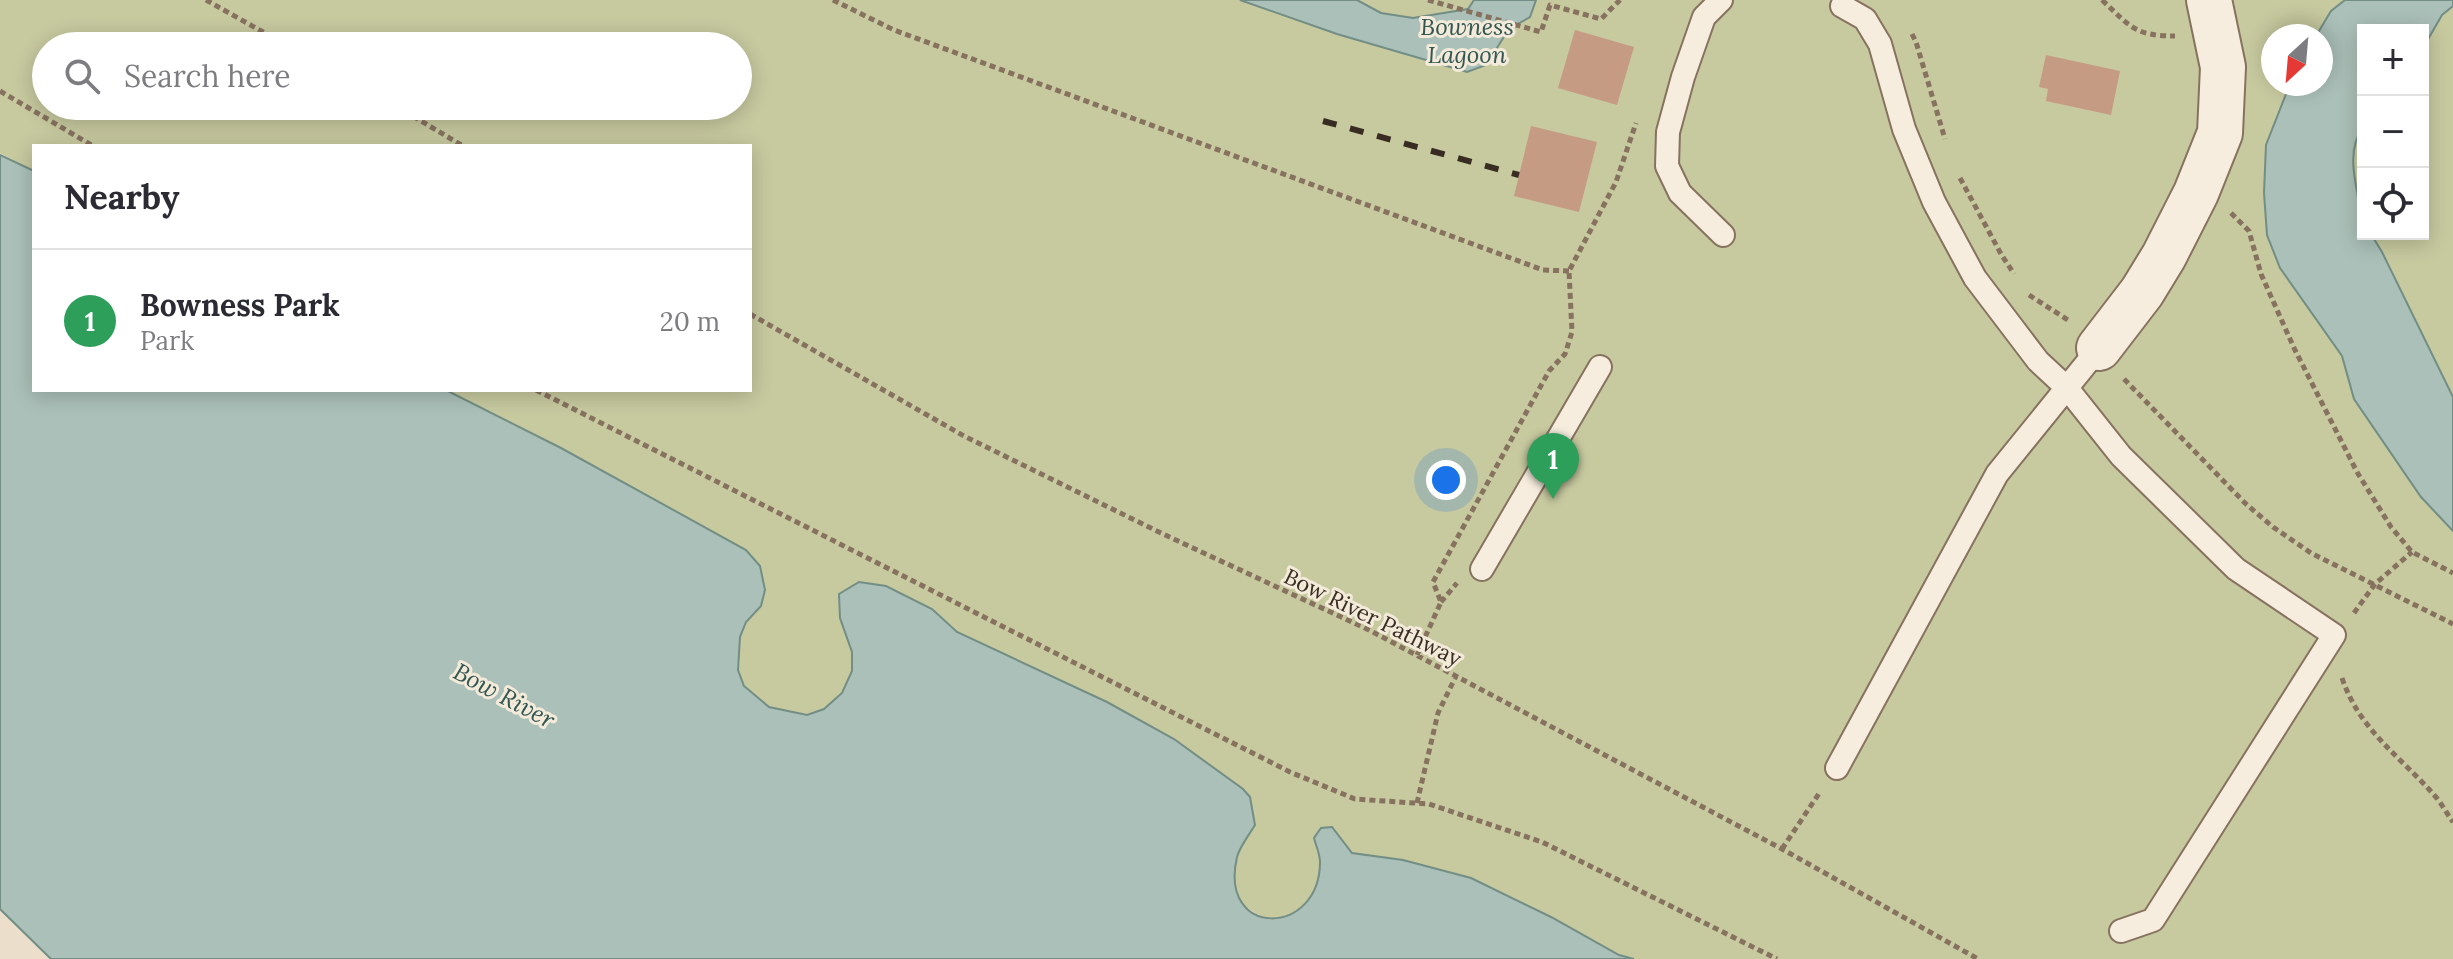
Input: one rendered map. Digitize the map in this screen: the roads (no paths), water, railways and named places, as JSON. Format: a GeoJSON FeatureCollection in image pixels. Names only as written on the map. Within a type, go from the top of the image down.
{"type":"FeatureCollection","features":[{"type":"Feature","properties":{"kind":"street"},"geometry":{"type":"LineString","coordinates":[[2099,348],[2164,256],[2196,193],[2220,133],[2223,67],[2209,0]]}},
{"type":"Feature","properties":{"kind":"lane"},"geometry":{"type":"LineString","coordinates":[[1721,0],[1704,17],[1683,77],[1668,132],[1667,166],[1680,193],[1723,235]]}},
{"type":"Feature","properties":{"kind":"lane"},"geometry":{"type":"LineString","coordinates":[[1842,6],[1865,19],[1880,44],[1904,129],[1934,202],[1975,278],[2038,361],[2067,388],[2121,456],[2236,569],[2334,635],[2153,920],[2121,931]]}},
{"type":"Feature","properties":{"kind":"lane"},"geometry":{"type":"LineString","coordinates":[[1837,768],[1997,474],[2099,348]]}},
{"type":"Feature","properties":{"kind":"lane"},"geometry":{"type":"LineString","coordinates":[[1482,569],[1600,367]]}},
{"type":"Feature","properties":{"kind":"water","name":"Bowness Lagoon"},"geometry":{"type":"Polygon","coordinates":[[[1240,0],[1357,0],[1381,13],[1413,18],[1468,9],[1474,0],[1536,0],[1530,17],[1509,29],[1486,65],[1467,72],[1337,34],[1240,0]]]}},
{"type":"Feature","properties":{"kind":"water"},"geometry":{"type":"Polygon","coordinates":[[[2345,0],[2453,0],[2453,6],[2442,15],[2429,38],[2429,24],[2357,24],[2357,139],[2353,165],[2357,191],[2357,240],[2375,240],[2453,397],[2453,531],[2421,497],[2354,399],[2342,356],[2280,268],[2267,235],[2264,193],[2266,145],[2285,96],[2333,96],[2333,24],[2323,24],[2331,11],[2345,0]]]}},
{"type":"Feature","properties":{"kind":"water","name":"Bow River"},"geometry":{"type":"Polygon","coordinates":[[[0,155],[32,170],[32,392],[450,392],[561,448],[746,550],[760,566],[765,590],[761,606],[746,622],[740,637],[738,670],[744,686],[769,707],[807,715],[824,709],[842,693],[852,671],[852,652],[840,618],[839,594],[859,582],[886,586],[932,609],[957,632],[1107,702],[1174,739],[1243,789],[1250,797],[1255,825],[1238,853],[1235,884],[1242,903],[1255,914],[1271,918],[1289,915],[1304,904],[1316,887],[1320,862],[1314,838],[1321,828],[1332,827],[1352,853],[1403,860],[1471,878],[1619,955],[1634,959],[51,959],[0,909],[0,155]]]}},
{"type":"Feature","properties":{"kind":"railway"},"geometry":{"type":"LineString","coordinates":[[1323,121],[1519,175]]}},
{"type":"Feature","properties":{"kind":"place","name":"Bowness Park"},"geometry":{"type":"Point","coordinates":[1553,499]}}]}
